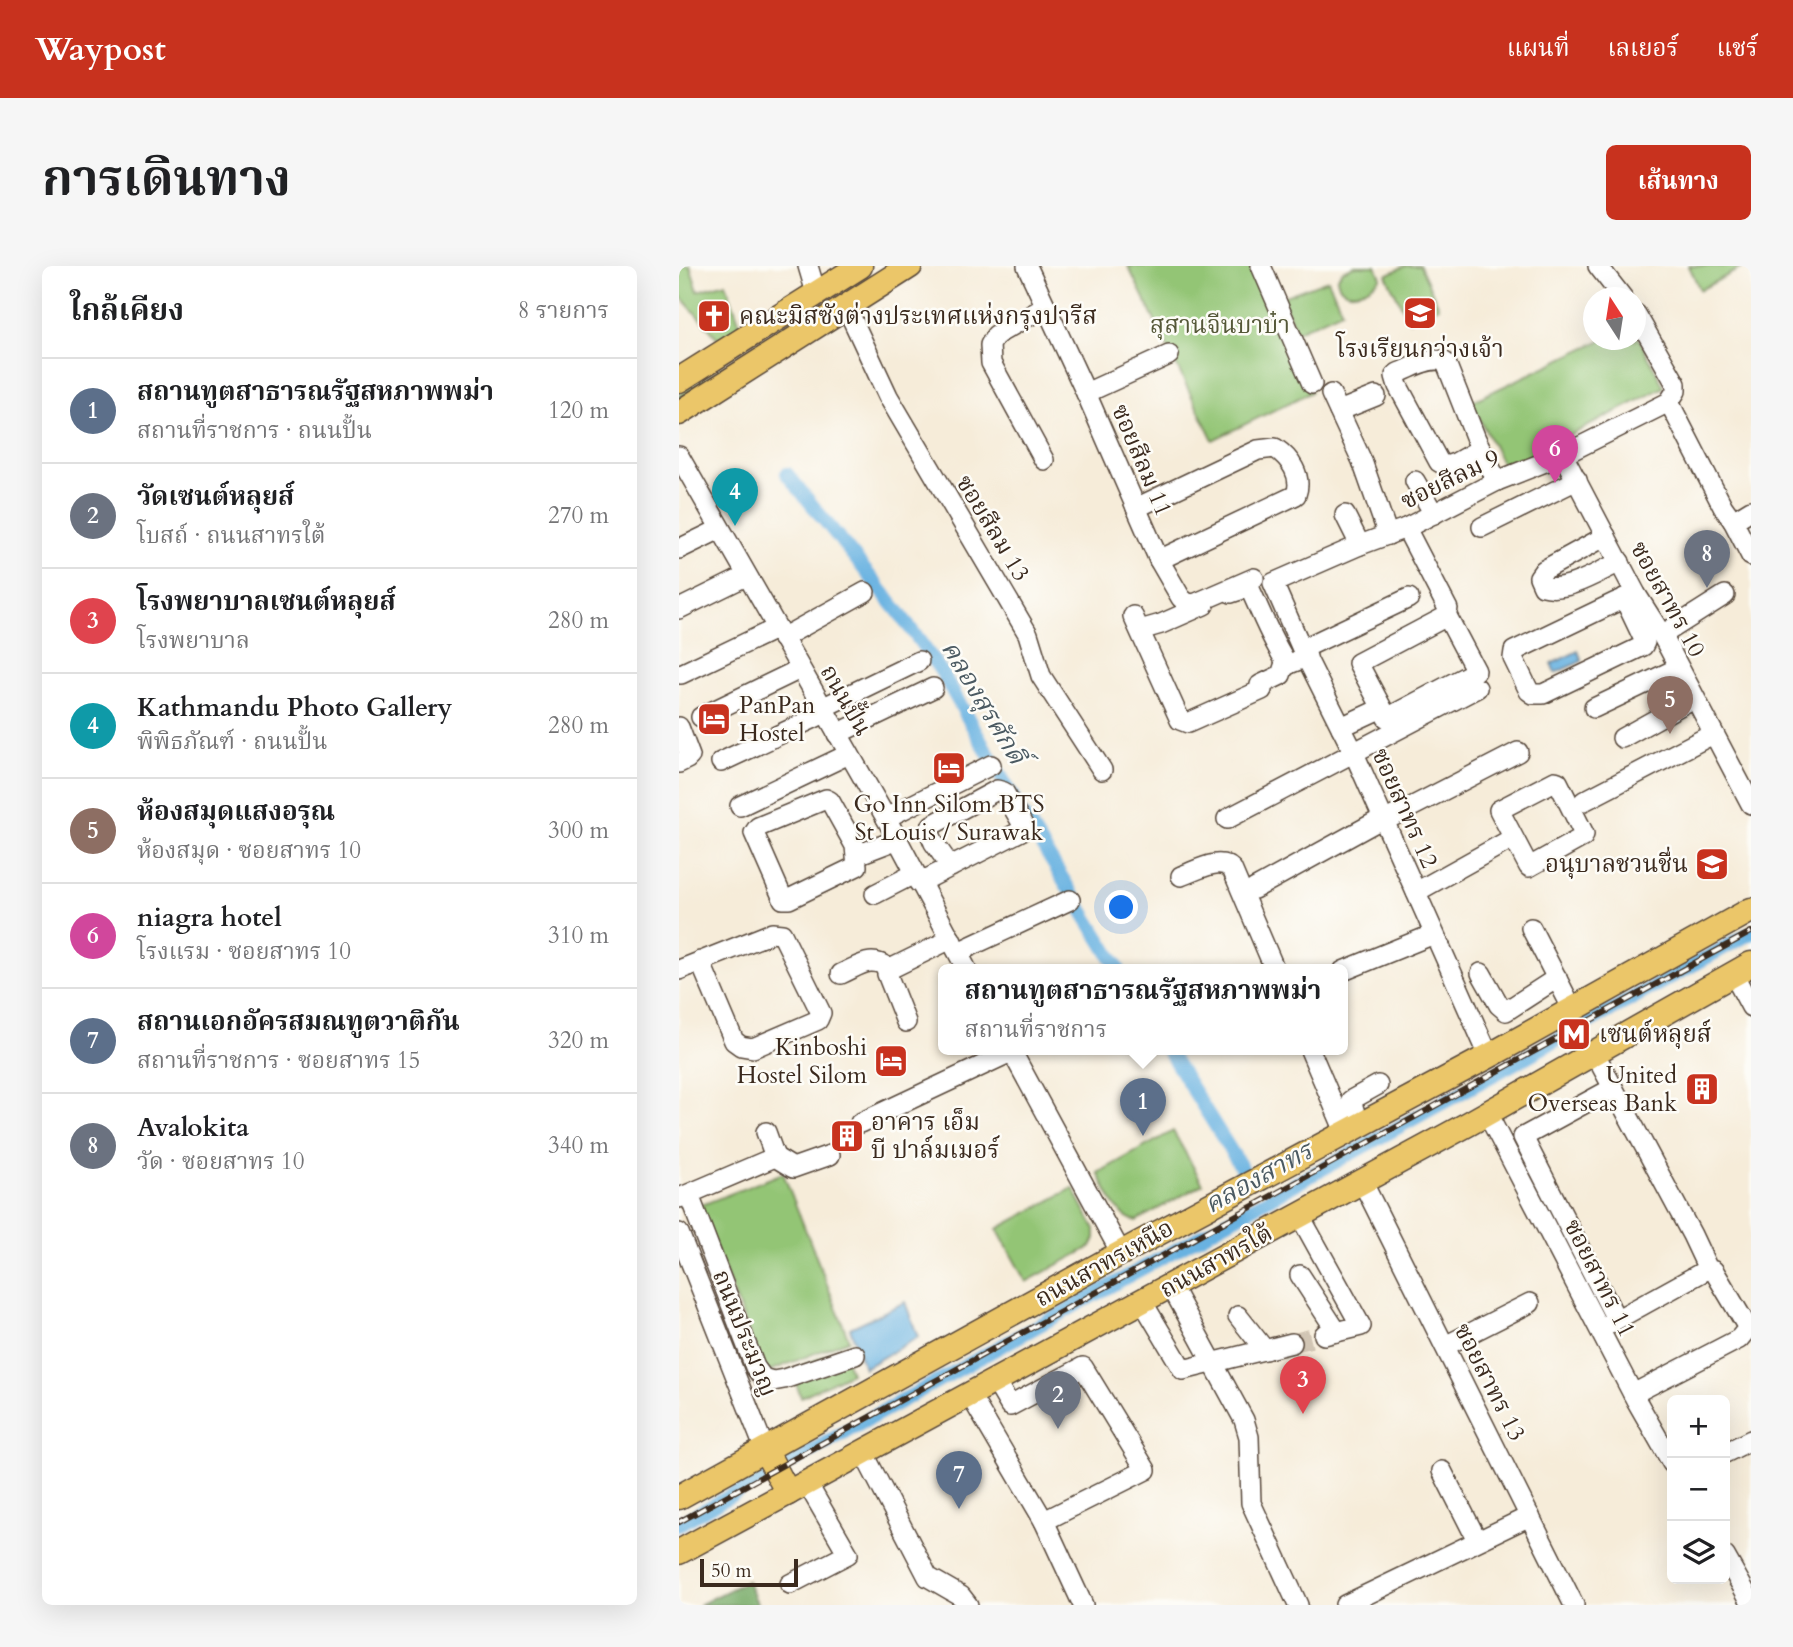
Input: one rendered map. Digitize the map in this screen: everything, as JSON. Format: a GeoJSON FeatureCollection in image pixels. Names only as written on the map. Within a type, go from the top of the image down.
{"type":"FeatureCollection","features":[{"type":"Feature","properties":{"kind":"main road"},"geometry":{"type":"LineString","coordinates":[[679,413],[910,266]]}},
{"type":"Feature","properties":{"kind":"main road"},"geometry":{"type":"LineString","coordinates":[[679,380],[857,268],[869,293]]}},
{"type":"Feature","properties":{"kind":"main road"},"geometry":{"type":"LineString","coordinates":[[816,293],[837,299],[846,306]]}},
{"type":"Feature","properties":{"kind":"main road","name":"ถนนสาทรเหนือ"},"geometry":{"type":"LineString","coordinates":[[679,1497],[767,1454],[1121,1253],[1489,1056],[1751,910]]}},
{"type":"Feature","properties":{"kind":"main road","name":"ถนนสาทรใต้"},"geometry":{"type":"LineString","coordinates":[[679,1552],[792,1486],[996,1382],[1595,1054],[1742,970]]}},
{"type":"Feature","properties":{"kind":"main road"},"geometry":{"type":"LineString","coordinates":[[767,1454],[792,1486]]}},
{"type":"Feature","properties":{"kind":"street"},"geometry":{"type":"LineString","coordinates":[[808,266],[816,293]]}},
{"type":"Feature","properties":{"kind":"street","name":"ซอยสีลม 11"},"geometry":{"type":"LineString","coordinates":[[1027,266],[1159,560],[1181,598],[1194,604],[1264,580]]}},
{"type":"Feature","properties":{"kind":"street"},"geometry":{"type":"LineString","coordinates":[[1261,266],[1312,384]]}},
{"type":"Feature","properties":{"kind":"street"},"geometry":{"type":"LineString","coordinates":[[1598,266],[1614,287]]}},
{"type":"Feature","properties":{"kind":"street","name":"ซอยสีลม 13"},"geometry":{"type":"LineString","coordinates":[[846,306],[888,396],[1028,634],[1041,676],[1102,771]]}},
{"type":"Feature","properties":{"kind":"street"},"geometry":{"type":"LineString","coordinates":[[1044,460],[991,363],[990,345],[996,335],[1045,307]]}},
{"type":"Feature","properties":{"kind":"street"},"geometry":{"type":"LineString","coordinates":[[1646,332],[1676,384],[1676,391],[1668,402],[1751,556]]}},
{"type":"Feature","properties":{"kind":"street"},"geometry":{"type":"LineString","coordinates":[[1086,393],[1169,355]]}},
{"type":"Feature","properties":{"kind":"street"},"geometry":{"type":"LineString","coordinates":[[1480,449],[1446,466],[1439,462],[1395,376],[1435,359],[1442,359],[1446,363],[1480,449],[1497,481]]}},
{"type":"Feature","properties":{"kind":"street"},"geometry":{"type":"LineString","coordinates":[[1376,396],[1335,402],[1397,532],[1448,609]]}},
{"type":"Feature","properties":{"kind":"street","name":"ซอยสีลม 9"},"geometry":{"type":"LineString","coordinates":[[1264,580],[1397,532],[1497,481],[1563,455],[1668,402]]}},
{"type":"Feature","properties":{"kind":"street"},"geometry":{"type":"LineString","coordinates":[[1136,508],[1258,450],[1275,448],[1285,455],[1298,477],[1300,486],[1296,495],[1159,560]]}},
{"type":"Feature","properties":{"kind":"street","name":"ซอยสาทร 10"},"geometry":{"type":"LineString","coordinates":[[1563,455],[1620,562],[1630,596],[1661,635],[1751,804]]}},
{"type":"Feature","properties":{"kind":"street","name":"ถนนปั้น"},"geometry":{"type":"LineString","coordinates":[[679,456],[885,818],[959,954]]}},
{"type":"Feature","properties":{"kind":"street"},"geometry":{"type":"LineString","coordinates":[[1482,527],[1577,480]]}},
{"type":"Feature","properties":{"kind":"street"},"geometry":{"type":"LineString","coordinates":[[1415,481],[1434,514]]}},
{"type":"Feature","properties":{"kind":"street"},"geometry":{"type":"LineString","coordinates":[[1733,521],[1751,510]]}},
{"type":"Feature","properties":{"kind":"street"},"geometry":{"type":"LineString","coordinates":[[1345,515],[1360,545]]}},
{"type":"Feature","properties":{"kind":"street"},"geometry":{"type":"LineString","coordinates":[[679,549],[720,528]]}},
{"type":"Feature","properties":{"kind":"street"},"geometry":{"type":"LineString","coordinates":[[1606,536],[1544,570],[1539,577],[1543,586],[1563,587],[1620,562]]}},
{"type":"Feature","properties":{"kind":"street"},"geometry":{"type":"LineString","coordinates":[[679,609],[746,576]]}},
{"type":"Feature","properties":{"kind":"street","name":"ซอยสาทร 12"},"geometry":{"type":"LineString","coordinates":[[1264,580],[1353,751],[1489,1056]]}},
{"type":"Feature","properties":{"kind":"street"},"geometry":{"type":"LineString","coordinates":[[1286,666],[1269,635],[1268,626],[1249,587],[1161,624],[1136,623],[1180,720],[1188,723],[1262,690],[1251,685],[1281,675],[1286,666],[1304,653],[1409,598]]}},
{"type":"Feature","properties":{"kind":"street"},"geometry":{"type":"LineString","coordinates":[[681,674],[779,633],[865,592]]}},
{"type":"Feature","properties":{"kind":"street"},"geometry":{"type":"LineString","coordinates":[[1661,635],[1725,595]]}},
{"type":"Feature","properties":{"kind":"street"},"geometry":{"type":"LineString","coordinates":[[1630,596],[1645,642],[1643,646],[1542,694],[1528,691],[1513,658],[1514,651],[1630,596]]}},
{"type":"Feature","properties":{"kind":"street"},"geometry":{"type":"LineString","coordinates":[[1447,616],[1476,671],[1387,718],[1381,708],[1358,663],[1447,616]]}},
{"type":"Feature","properties":{"kind":"street"},"geometry":{"type":"LineString","coordinates":[[720,762],[919,661]]}},
{"type":"Feature","properties":{"kind":"street"},"geometry":{"type":"LineString","coordinates":[[701,717],[800,668]]}},
{"type":"Feature","properties":{"kind":"street"},"geometry":{"type":"LineString","coordinates":[[1594,708],[1678,668]]}},
{"type":"Feature","properties":{"kind":"street"},"geometry":{"type":"LineString","coordinates":[[837,734],[933,688]]}},
{"type":"Feature","properties":{"kind":"street"},"geometry":{"type":"LineString","coordinates":[[1227,819],[1477,688]]}},
{"type":"Feature","properties":{"kind":"street"},"geometry":{"type":"LineString","coordinates":[[1622,738],[1694,698]]}},
{"type":"Feature","properties":{"kind":"street"},"geometry":{"type":"LineString","coordinates":[[1341,727],[1381,708]]}},
{"type":"Feature","properties":{"kind":"street"},"geometry":{"type":"LineString","coordinates":[[679,727],[690,756],[679,763]]}},
{"type":"Feature","properties":{"kind":"street"},"geometry":{"type":"LineString","coordinates":[[1584,801],[1713,734]]}},
{"type":"Feature","properties":{"kind":"street"},"geometry":{"type":"LineString","coordinates":[[1254,889],[1518,752]]}},
{"type":"Feature","properties":{"kind":"street"},"geometry":{"type":"LineString","coordinates":[[740,806],[849,754]]}},
{"type":"Feature","properties":{"kind":"street"},"geometry":{"type":"LineString","coordinates":[[885,818],[991,765]]}},
{"type":"Feature","properties":{"kind":"street"},"geometry":{"type":"LineString","coordinates":[[1555,781],[1558,782],[1584,831],[1583,836],[1529,867],[1513,838],[1500,808],[1555,781]]}},
{"type":"Feature","properties":{"kind":"street"},"geometry":{"type":"LineString","coordinates":[[875,894],[951,867],[1023,830],[1023,825],[1003,792],[997,790],[932,825],[929,831],[934,843],[951,867]]}},
{"type":"Feature","properties":{"kind":"street"},"geometry":{"type":"LineString","coordinates":[[826,799],[857,855],[857,866],[789,899],[783,899],[754,833],[758,827],[826,799]]}},
{"type":"Feature","properties":{"kind":"street"},"geometry":{"type":"LineString","coordinates":[[1416,892],[1513,838]]}},
{"type":"Feature","properties":{"kind":"street"},"geometry":{"type":"LineString","coordinates":[[857,855],[896,840]]}},
{"type":"Feature","properties":{"kind":"street"},"geometry":{"type":"LineString","coordinates":[[1181,876],[1219,863],[1227,864],[1232,869],[1272,964]]}},
{"type":"Feature","properties":{"kind":"street"},"geometry":{"type":"LineString","coordinates":[[906,1022],[887,974],[890,969],[959,954],[1070,900]]}},
{"type":"Feature","properties":{"kind":"street"},"geometry":{"type":"LineString","coordinates":[[1531,928],[1573,1010]]}},
{"type":"Feature","properties":{"kind":"street"},"geometry":{"type":"LineString","coordinates":[[679,970],[700,961],[772,933],[782,934],[821,1013],[818,1020],[753,1048],[741,1046],[734,1041],[700,961]]}},
{"type":"Feature","properties":{"kind":"street"},"geometry":{"type":"LineString","coordinates":[[1348,969],[1434,934]]}},
{"type":"Feature","properties":{"kind":"street"},"geometry":{"type":"LineString","coordinates":[[841,974],[872,961],[880,961],[890,969]]}},
{"type":"Feature","properties":{"kind":"street"},"geometry":{"type":"LineString","coordinates":[[1742,970],[1751,1007]]}},
{"type":"Feature","properties":{"kind":"street"},"geometry":{"type":"LineString","coordinates":[[1481,973],[1499,1005],[1506,1012]]}},
{"type":"Feature","properties":{"kind":"street"},"geometry":{"type":"LineString","coordinates":[[1477,1028],[1557,978]]}},
{"type":"Feature","properties":{"kind":"street"},"geometry":{"type":"LineString","coordinates":[[1595,1054],[1706,1265],[1714,1270],[1748,1328],[1739,1339],[1633,1394]]}},
{"type":"Feature","properties":{"kind":"street"},"geometry":{"type":"LineString","coordinates":[[860,1123],[1003,1055]]}},
{"type":"Feature","properties":{"kind":"street"},"geometry":{"type":"LineString","coordinates":[[1013,1055],[1121,1253]]}},
{"type":"Feature","properties":{"kind":"street"},"geometry":{"type":"LineString","coordinates":[[1313,1055],[1353,1130]]}},
{"type":"Feature","properties":{"kind":"street"},"geometry":{"type":"LineString","coordinates":[[1353,1130],[1351,1100],[1378,1085]]}},
{"type":"Feature","properties":{"kind":"street"},"geometry":{"type":"LineString","coordinates":[[1613,1088],[1523,1137],[1613,1313]]}},
{"type":"Feature","properties":{"kind":"street","name":"ซอยสาทร 11"},"geometry":{"type":"LineString","coordinates":[[1487,1113],[1669,1458]]}},
{"type":"Feature","properties":{"kind":"street"},"geometry":{"type":"LineString","coordinates":[[766,1132],[775,1157],[793,1168],[830,1155]]}},
{"type":"Feature","properties":{"kind":"street"},"geometry":{"type":"LineString","coordinates":[[775,1157],[684,1196],[755,1367],[763,1378],[773,1381],[784,1379],[855,1355]]}},
{"type":"Feature","properties":{"kind":"street","name":"ซอยสาทร 13"},"geometry":{"type":"LineString","coordinates":[[1363,1181],[1574,1605]]}},
{"type":"Feature","properties":{"kind":"street"},"geometry":{"type":"LineString","coordinates":[[1300,1216],[1361,1326],[1331,1333],[1300,1275]]}},
{"type":"Feature","properties":{"kind":"street","name":"ถนนประมวญ"},"geometry":{"type":"LineString","coordinates":[[679,1233],[767,1454]]}},
{"type":"Feature","properties":{"kind":"street"},"geometry":{"type":"LineString","coordinates":[[1598,1326],[1613,1313],[1706,1265]]}},
{"type":"Feature","properties":{"kind":"street"},"geometry":{"type":"LineString","coordinates":[[1598,1326],[1706,1265]]}},
{"type":"Feature","properties":{"kind":"street"},"geometry":{"type":"LineString","coordinates":[[1171,1286],[1244,1420],[1249,1437],[1251,1503],[1272,1565],[1299,1605]]}},
{"type":"Feature","properties":{"kind":"street"},"geometry":{"type":"LineString","coordinates":[[1142,1301],[1183,1370],[1292,1343]]}},
{"type":"Feature","properties":{"kind":"street"},"geometry":{"type":"LineString","coordinates":[[1445,1346],[1531,1303]]}},
{"type":"Feature","properties":{"kind":"street"},"geometry":{"type":"LineString","coordinates":[[1238,1316],[1265,1350]]}},
{"type":"Feature","properties":{"kind":"street"},"geometry":{"type":"LineString","coordinates":[[737,1382],[755,1367]]}},
{"type":"Feature","properties":{"kind":"street"},"geometry":{"type":"LineString","coordinates":[[996,1382],[1010,1406],[1083,1367],[1146,1470],[1044,1521]]}},
{"type":"Feature","properties":{"kind":"street"},"geometry":{"type":"LineString","coordinates":[[970,1395],[1044,1521],[1083,1605]]}},
{"type":"Feature","properties":{"kind":"street"},"geometry":{"type":"LineString","coordinates":[[1730,1450],[1751,1437],[1751,1429]]}},
{"type":"Feature","properties":{"kind":"street"},"geometry":{"type":"LineString","coordinates":[[863,1452],[928,1577],[961,1595],[968,1605]]}},
{"type":"Feature","properties":{"kind":"street"},"geometry":{"type":"LineString","coordinates":[[1442,1471],[1476,1540]]}},
{"type":"Feature","properties":{"kind":"street"},"geometry":{"type":"LineString","coordinates":[[790,1584],[848,1554],[792,1486]]}},
{"type":"Feature","properties":{"kind":"street"},"geometry":{"type":"LineString","coordinates":[[1345,1605],[1530,1516]]}},
{"type":"Feature","properties":{"kind":"street"},"geometry":{"type":"LineString","coordinates":[[1730,1565],[1751,1602]]}},
{"type":"Feature","properties":{"kind":"green space","name":"คณะมิสซังต่างประเทศแห่งกรุงปารีส"},"geometry":{"type":"Polygon","coordinates":[[[679,266],[690,266],[698,291],[726,283],[741,327],[720,341],[679,295],[679,266]]]}},
{"type":"Feature","properties":{"kind":"green space","name":"สุสานจีนบาบ๋า"},"geometry":{"type":"Polygon","coordinates":[[[1128,266],[1258,266],[1311,392],[1213,440],[1128,266]]]}},
{"type":"Feature","properties":{"kind":"green space"},"geometry":{"type":"Polygon","coordinates":[[[1355,266],[1376,266],[1381,277],[1364,290],[1344,290],[1337,279],[1342,271],[1355,266]]]}},
{"type":"Feature","properties":{"kind":"green space"},"geometry":{"type":"Polygon","coordinates":[[[1405,266],[1420,266],[1439,307],[1409,321],[1386,275],[1405,266]]]}},
{"type":"Feature","properties":{"kind":"green space"},"geometry":{"type":"Polygon","coordinates":[[[1689,266],[1745,266],[1700,290],[1689,266]]]}},
{"type":"Feature","properties":{"kind":"green space"},"geometry":{"type":"Polygon","coordinates":[[[1328,280],[1342,311],[1296,332],[1282,297],[1328,280]]]}},
{"type":"Feature","properties":{"kind":"green space"},"geometry":{"type":"Polygon","coordinates":[[[801,317],[805,321],[679,400],[679,395],[795,318],[801,317]]]}},
{"type":"Feature","properties":{"kind":"green space"},"geometry":{"type":"Polygon","coordinates":[[[1583,349],[1645,350],[1664,387],[1505,469],[1471,402],[1583,349]]]}},
{"type":"Feature","properties":{"kind":"green space"},"geometry":{"type":"Polygon","coordinates":[[[1173,1131],[1203,1184],[1136,1221],[1129,1218],[1117,1208],[1098,1173],[1173,1131]]]}},
{"type":"Feature","properties":{"kind":"green space"},"geometry":{"type":"Polygon","coordinates":[[[783,1173],[849,1340],[765,1373],[699,1206],[783,1173]]]}},
{"type":"Feature","properties":{"kind":"green space"},"geometry":{"type":"Polygon","coordinates":[[[1073,1188],[1095,1229],[1091,1247],[1026,1282],[997,1229],[1073,1188]]]}},
{"type":"Feature","properties":{"kind":"green space"},"geometry":{"type":"Polygon","coordinates":[[[842,1348],[851,1373],[801,1397],[791,1370],[842,1348]]]}},
{"type":"Feature","properties":{"kind":"green space"},"geometry":{"type":"Polygon","coordinates":[[[747,1581],[758,1605],[699,1605],[747,1581]]]}},
{"type":"Feature","properties":{"kind":"water"},"geometry":{"type":"Polygon","coordinates":[[[1578,651],[1582,661],[1555,673],[1551,664],[1578,651]]]}},
{"type":"Feature","properties":{"kind":"water"},"geometry":{"type":"Polygon","coordinates":[[[905,1302],[918,1337],[864,1368],[850,1328],[905,1302]]]}},
{"type":"Feature","properties":{"kind":"waterway","name":"คลองสุรศักดิ์"},"geometry":{"type":"LineString","coordinates":[[787,474],[898,611],[941,671],[1014,799]]}},
{"type":"Feature","properties":{"kind":"waterway","name":"คลองสุรศักดิ์"},"geometry":{"type":"LineString","coordinates":[[1024,816],[1115,964]]}},
{"type":"Feature","properties":{"kind":"waterway","name":"คลองสาทร"},"geometry":{"type":"LineString","coordinates":[[789,1463],[1751,933]]}},
{"type":"Feature","properties":{"kind":"waterway","name":"คลองสุรศักดิ์"},"geometry":{"type":"LineString","coordinates":[[1171,1055],[1243,1170]]}},
{"type":"Feature","properties":{"kind":"waterway","name":"คลองสาทร"},"geometry":{"type":"LineString","coordinates":[[679,1524],[777,1470]]}},
{"type":"Feature","properties":{"kind":"tunnel"},"geometry":{"type":"LineString","coordinates":[[1292,1343],[1324,1335]]}},
{"type":"Feature","properties":{"kind":"railway"},"geometry":{"type":"LineString","coordinates":[[679,1522],[1751,932]]}},
{"type":"Feature","properties":{"kind":"place","name":"โรงเรียนกว่างเจ้า"},"geometry":{"type":"Point","coordinates":[1420,313]}},
{"type":"Feature","properties":{"kind":"place","name":"คณะมิสซังต่างประเทศแห่งกรุงปารีส"},"geometry":{"type":"Point","coordinates":[714,316]}},
{"type":"Feature","properties":{"kind":"place","name":"niagra hotel"},"geometry":{"type":"Point","coordinates":[1555,483]}},
{"type":"Feature","properties":{"kind":"place","name":"Kathmandu Photo Gallery"},"geometry":{"type":"Point","coordinates":[735,526]}},
{"type":"Feature","properties":{"kind":"place","name":"Avalokita"},"geometry":{"type":"Point","coordinates":[1707,588]}},
{"type":"Feature","properties":{"kind":"place","name":"PanPan Hostel"},"geometry":{"type":"Point","coordinates":[714,719]}},
{"type":"Feature","properties":{"kind":"place","name":"ห้องสมุดแสงอรุณ"},"geometry":{"type":"Point","coordinates":[1670,734]}},
{"type":"Feature","properties":{"kind":"place","name":"Go Inn Silom BTS St Louis / Surawak"},"geometry":{"type":"Point","coordinates":[949,768]}},
{"type":"Feature","properties":{"kind":"place","name":"อนุบาลชวนชื่น"},"geometry":{"type":"Point","coordinates":[1712,864]}},
{"type":"Feature","properties":{"kind":"place","name":"เซนต์หลุยส์"},"geometry":{"type":"Point","coordinates":[1574,1034]}},
{"type":"Feature","properties":{"kind":"place","name":"Kinboshi Hostel Silom"},"geometry":{"type":"Point","coordinates":[891,1061]}},
{"type":"Feature","properties":{"kind":"place","name":"United Overseas Bank"},"geometry":{"type":"Point","coordinates":[1702,1089]}},
{"type":"Feature","properties":{"kind":"place","name":"อาคาร เอ็ม บี ปาล์มเมอร์"},"geometry":{"type":"Point","coordinates":[847,1136]}},
{"type":"Feature","properties":{"kind":"place","name":"สถานทูตสาธารณรัฐสหภาพพม่า"},"geometry":{"type":"Point","coordinates":[1143,1136]}},
{"type":"Feature","properties":{"kind":"place","name":"โรงพยาบาลเซนต์หลุยส์"},"geometry":{"type":"Point","coordinates":[1303,1414]}},
{"type":"Feature","properties":{"kind":"place","name":"วัดเซนต์หลุยส์"},"geometry":{"type":"Point","coordinates":[1058,1429]}},
{"type":"Feature","properties":{"kind":"place","name":"สถานเอกอัครสมณทูตวาติกัน"},"geometry":{"type":"Point","coordinates":[959,1509]}}]}
